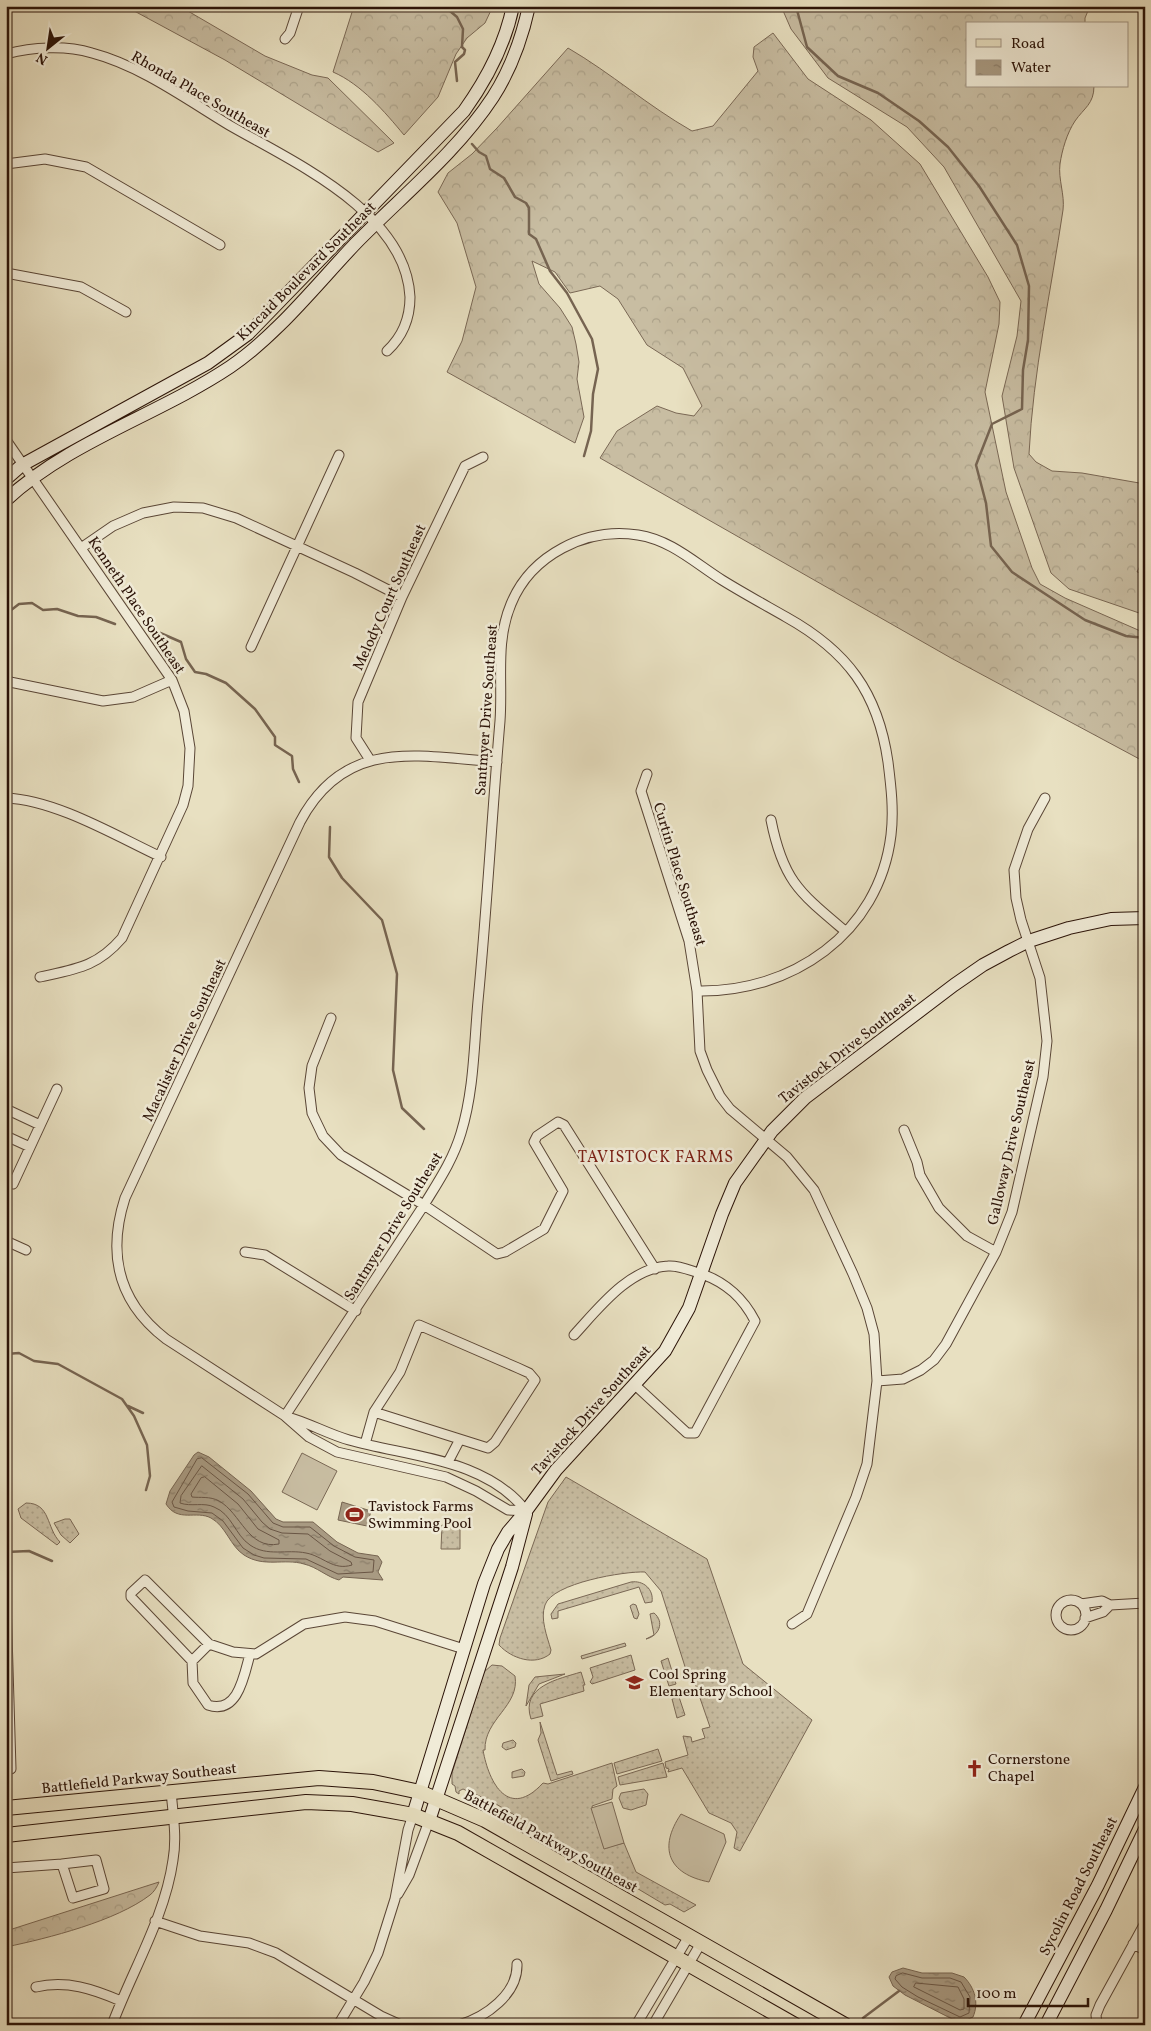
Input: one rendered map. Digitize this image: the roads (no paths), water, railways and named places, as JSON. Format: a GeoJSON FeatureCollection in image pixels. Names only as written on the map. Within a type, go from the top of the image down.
{"type":"FeatureCollection","features":[{"type":"Feature","properties":{"kind":"main road","name":"Battlefield Parkway Southeast"},"geometry":{"type":"LineString","coordinates":[[6,1808],[319,1778],[372,1782],[420,1792],[485,1820],[845,2025]]}},
{"type":"Feature","properties":{"kind":"main road"},"geometry":{"type":"LineString","coordinates":[[6,1835],[306,1802],[352,1804],[413,1815],[475,1842],[795,2025]]}},
{"type":"Feature","properties":{"kind":"street"},"geometry":{"type":"LineString","coordinates":[[285,39],[290,33],[299,6]]}},
{"type":"Feature","properties":{"kind":"street","name":"Kincaid Boulevard Southeast"},"geometry":{"type":"LineString","coordinates":[[6,478],[22,465],[208,363],[229,349],[265,317],[364,213],[449,128],[475,96],[495,60],[505,36],[513,6]]}},
{"type":"Feature","properties":{"kind":"street","name":"Kincaid Boulevard Southeast"},"geometry":{"type":"LineString","coordinates":[[6,500],[32,479],[231,366],[276,328],[461,137],[492,98],[516,50],[529,6]]}},
{"type":"Feature","properties":{"kind":"street","name":"Rhonda Place Southeast"},"geometry":{"type":"LineString","coordinates":[[6,54],[28,49],[66,49],[92,52],[133,69],[332,185],[375,224],[395,248],[402,261],[409,287],[406,323],[398,341],[387,351]]}},
{"type":"Feature","properties":{"kind":"street"},"geometry":{"type":"LineString","coordinates":[[6,164],[44,158],[86,167],[220,245]]}},
{"type":"Feature","properties":{"kind":"street"},"geometry":{"type":"LineString","coordinates":[[6,273],[81,287],[126,312]]}},
{"type":"Feature","properties":{"kind":"street","name":"Kenneth Place Southeast"},"geometry":{"type":"LineString","coordinates":[[6,440],[172,680],[184,711],[188,729],[190,767],[183,805],[128,928],[114,946],[90,965],[40,977]]}},
{"type":"Feature","properties":{"kind":"street"},"geometry":{"type":"LineString","coordinates":[[251,647],[339,455]]}},
{"type":"Feature","properties":{"kind":"street","name":"Melody Court Southeast"},"geometry":{"type":"LineString","coordinates":[[370,760],[356,738],[358,702],[402,597],[465,466],[483,456]]}},
{"type":"Feature","properties":{"kind":"street"},"geometry":{"type":"LineString","coordinates":[[82,548],[127,519],[159,509],[188,507],[220,512],[297,546],[402,597]]}},
{"type":"Feature","properties":{"kind":"street","name":"Santmyer Drive Southeast"},"geometry":{"type":"LineString","coordinates":[[286,1416],[424,1205],[454,1154],[468,1102],[497,762],[501,707],[502,635],[511,602],[520,587],[541,563],[580,539],[626,534],[650,538],[669,545],[720,578],[822,638],[840,654],[856,675],[873,704],[885,746],[890,777],[891,837],[874,889],[860,913],[822,954],[787,975],[748,987],[723,992],[696,991]]}},
{"type":"Feature","properties":{"kind":"street"},"geometry":{"type":"LineString","coordinates":[[6,678],[10,682],[103,701],[134,697],[172,680]]}},
{"type":"Feature","properties":{"kind":"street","name":"Macalister Drive Southeast"},"geometry":{"type":"LineString","coordinates":[[497,762],[401,756],[370,760],[362,762],[337,777],[314,800],[305,814],[125,1198],[116,1230],[119,1272],[128,1296],[142,1317],[166,1339],[286,1416],[309,1437],[337,1452],[446,1478],[476,1491],[508,1510],[526,1512]]}},
{"type":"Feature","properties":{"kind":"street","name":"Curtin Place Southeast"},"geometry":{"type":"LineString","coordinates":[[647,774],[640,791],[689,941],[696,991],[700,1051],[712,1080],[730,1110],[766,1138],[797,1167],[814,1190],[867,1308],[874,1334],[877,1382],[867,1464],[856,1497],[807,1614],[792,1624]]}},
{"type":"Feature","properties":{"kind":"street"},"geometry":{"type":"LineString","coordinates":[[6,798],[27,800],[61,811],[161,857]]}},
{"type":"Feature","properties":{"kind":"street","name":"Galloway Drive Southeast"},"geometry":{"type":"LineString","coordinates":[[877,1382],[903,1379],[921,1370],[934,1360],[946,1344],[996,1252],[1012,1212],[1043,1077],[1047,1040],[1040,978],[1017,906],[1014,870],[1028,829],[1045,798]]}},
{"type":"Feature","properties":{"kind":"street"},"geometry":{"type":"LineString","coordinates":[[771,820],[780,856],[796,886],[806,898],[845,931]]}},
{"type":"Feature","properties":{"kind":"street","name":"Tavistock Drive Southeast"},"geometry":{"type":"LineString","coordinates":[[413,1815],[464,1649],[498,1549],[508,1532],[526,1512],[556,1470],[635,1385],[664,1351],[678,1330],[689,1308],[735,1183],[766,1138],[805,1098],[983,965],[1028,941],[1090,923],[1145,918]]}},
{"type":"Feature","properties":{"kind":"street"},"geometry":{"type":"LineString","coordinates":[[331,1018],[310,1075],[309,1100],[317,1125],[323,1136],[341,1155],[424,1205],[497,1254],[505,1252],[544,1229],[564,1191],[534,1142],[537,1136],[558,1122],[564,1125],[655,1269]]}},
{"type":"Feature","properties":{"kind":"street"},"geometry":{"type":"LineString","coordinates":[[13,1184],[57,1090]]}},
{"type":"Feature","properties":{"kind":"street"},"geometry":{"type":"LineString","coordinates":[[6,1110],[40,1125]]}},
{"type":"Feature","properties":{"kind":"street"},"geometry":{"type":"LineString","coordinates":[[904,1130],[917,1162],[920,1175],[939,1208],[966,1236],[996,1252]]}},
{"type":"Feature","properties":{"kind":"street"},"geometry":{"type":"LineString","coordinates":[[6,1136],[30,1147]]}},
{"type":"Feature","properties":{"kind":"street"},"geometry":{"type":"LineString","coordinates":[[6,1241],[26,1250]]}},
{"type":"Feature","properties":{"kind":"street"},"geometry":{"type":"LineString","coordinates":[[245,1252],[265,1255],[356,1311]]}},
{"type":"Feature","properties":{"kind":"street"},"geometry":{"type":"LineString","coordinates":[[574,1335],[601,1306],[632,1278],[668,1266],[701,1274],[729,1287],[749,1310],[755,1321],[695,1433],[687,1432],[635,1385]]}},
{"type":"Feature","properties":{"kind":"street"},"geometry":{"type":"LineString","coordinates":[[365,1444],[374,1412],[400,1372],[419,1325],[529,1373],[535,1380],[492,1446],[483,1448],[443,1433],[374,1412]]}},
{"type":"Feature","properties":{"kind":"street","name":"Macalister Drive Southeast"},"geometry":{"type":"LineString","coordinates":[[286,1416],[365,1444],[448,1462],[471,1471],[516,1498],[526,1512]]}},
{"type":"Feature","properties":{"kind":"street"},"geometry":{"type":"LineString","coordinates":[[448,1462],[459,1440]]}},
{"type":"Feature","properties":{"kind":"street","name":"Tavistock Drive Southeast"},"geometry":{"type":"LineString","coordinates":[[429,1821],[512,1567],[526,1512]]}},
{"type":"Feature","properties":{"kind":"street"},"geometry":{"type":"LineString","coordinates":[[192,1661],[131,1597],[132,1592],[145,1580],[209,1644],[250,1654],[266,1650],[304,1624],[334,1618],[374,1621],[464,1649]]}},
{"type":"Feature","properties":{"kind":"street"},"geometry":{"type":"LineString","coordinates":[[1081,1604],[1085,1612],[1085,1618],[1080,1626],[1070,1629],[1060,1625],[1056,1618],[1057,1609],[1063,1602],[1072,1600],[1081,1604],[1102,1601],[1110,1604],[1145,1603]]}},
{"type":"Feature","properties":{"kind":"street"},"geometry":{"type":"LineString","coordinates":[[6,1601],[11,1770]]}},
{"type":"Feature","properties":{"kind":"street"},"geometry":{"type":"LineString","coordinates":[[1085,1618],[1103,1612],[1110,1604]]}},
{"type":"Feature","properties":{"kind":"street"},"geometry":{"type":"LineString","coordinates":[[209,1644],[192,1661],[191,1678],[200,1697],[208,1705],[221,1708],[231,1703],[244,1677],[250,1654]]}},
{"type":"Feature","properties":{"kind":"street","name":"Sycolin Road Southeast"},"geometry":{"type":"LineString","coordinates":[[1024,2025],[1093,1893],[1145,1787]]}},
{"type":"Feature","properties":{"kind":"street"},"geometry":{"type":"LineString","coordinates":[[112,2025],[165,1895],[173,1860],[172,1791]]}},
{"type":"Feature","properties":{"kind":"street"},"geometry":{"type":"LineString","coordinates":[[338,2025],[372,1967],[395,1899],[408,1830],[413,1815]]}},
{"type":"Feature","properties":{"kind":"street"},"geometry":{"type":"LineString","coordinates":[[395,1899],[409,1875],[429,1821]]}},
{"type":"Feature","properties":{"kind":"street"},"geometry":{"type":"LineString","coordinates":[[1046,2025],[1106,1910],[1145,1829]]}},
{"type":"Feature","properties":{"kind":"street"},"geometry":{"type":"LineString","coordinates":[[6,1868],[96,1860],[104,1889],[73,1898],[62,1864]]}},
{"type":"Feature","properties":{"kind":"street"},"geometry":{"type":"LineString","coordinates":[[156,1920],[200,1936],[232,1940],[264,1948],[288,1959],[381,2016],[401,2025]]}},
{"type":"Feature","properties":{"kind":"street"},"geometry":{"type":"LineString","coordinates":[[1097,2025],[1096,2015],[1100,2006],[1145,1923]]}},
{"type":"Feature","properties":{"kind":"street"},"geometry":{"type":"LineString","coordinates":[[636,2025],[695,1939]]}},
{"type":"Feature","properties":{"kind":"street"},"geometry":{"type":"LineString","coordinates":[[652,2025],[682,1960],[695,1939]]}},
{"type":"Feature","properties":{"kind":"street"},"geometry":{"type":"LineString","coordinates":[[1133,1944],[1145,1950]]}},
{"type":"Feature","properties":{"kind":"street"},"geometry":{"type":"LineString","coordinates":[[459,2025],[480,2016],[502,1999],[518,1977],[517,1964]]}},
{"type":"Feature","properties":{"kind":"street"},"geometry":{"type":"LineString","coordinates":[[36,1986],[48,1984],[75,1985],[96,1990],[121,2001]]}},
{"type":"Feature","properties":{"kind":"water"},"geometry":{"type":"Polygon","coordinates":[[[198,1452],[209,1457],[251,1491],[276,1519],[283,1522],[313,1522],[337,1542],[358,1553],[378,1556],[382,1562],[378,1572],[383,1580],[343,1577],[339,1580],[313,1567],[296,1562],[266,1562],[252,1559],[235,1547],[221,1526],[211,1518],[199,1515],[182,1515],[171,1510],[166,1504],[170,1491],[198,1452]]]}},
{"type":"Feature","properties":{"kind":"water","name":"Tavistock Farms Swimming Pool"},"geometry":{"type":"Polygon","coordinates":[[[342,1502],[371,1511],[367,1526],[338,1520],[342,1502]]]}},
{"type":"Feature","properties":{"kind":"water"},"geometry":{"type":"Polygon","coordinates":[[[903,1968],[922,1973],[952,1973],[964,1977],[971,1986],[975,1996],[976,2006],[973,2017],[960,2023],[905,1995],[893,1986],[889,1977],[892,1972],[903,1968]]]}},
{"type":"Feature","properties":{"kind":"waterway"},"geometry":{"type":"LineString","coordinates":[[444,6],[457,17],[463,29],[462,47],[465,50],[464,54],[455,62],[457,81]]}},
{"type":"Feature","properties":{"kind":"waterway"},"geometry":{"type":"LineString","coordinates":[[793,6],[797,10],[807,47],[838,76],[878,93],[919,121],[948,147],[979,186],[1017,245],[1029,286],[1028,340],[1023,370],[1022,409],[992,424],[976,465],[986,503],[991,546],[1012,572],[1085,620],[1126,636],[1145,638]]}},
{"type":"Feature","properties":{"kind":"waterway"},"geometry":{"type":"LineString","coordinates":[[472,144],[479,152],[486,156],[490,169],[504,178],[515,197],[526,203],[529,208],[529,234],[536,239],[550,271],[567,293],[592,339],[598,369],[593,394],[591,431],[584,456]]}},
{"type":"Feature","properties":{"kind":"waterway"},"geometry":{"type":"LineString","coordinates":[[6,614],[19,604],[32,603],[43,610],[57,609],[78,616],[96,617],[115,624]]}},
{"type":"Feature","properties":{"kind":"waterway"},"geometry":{"type":"LineString","coordinates":[[158,632],[181,642],[186,659],[195,672],[206,674],[226,683],[255,709],[275,737],[275,745],[292,756],[293,769],[299,782]]}},
{"type":"Feature","properties":{"kind":"waterway"},"geometry":{"type":"LineString","coordinates":[[330,827],[329,857],[342,878],[382,920],[397,974],[393,1070],[402,1108],[424,1129]]}},
{"type":"Feature","properties":{"kind":"waterway"},"geometry":{"type":"LineString","coordinates":[[6,1354],[19,1353],[34,1361],[58,1364],[122,1399],[134,1416],[147,1445],[150,1476],[146,1490]]}},
{"type":"Feature","properties":{"kind":"waterway"},"geometry":{"type":"LineString","coordinates":[[128,1406],[143,1413]]}},
{"type":"Feature","properties":{"kind":"waterway"},"geometry":{"type":"LineString","coordinates":[[6,1552],[29,1551],[52,1561]]}},
{"type":"Feature","properties":{"kind":"waterway"},"geometry":{"type":"LineString","coordinates":[[863,2018],[899,1991]]}},
{"type":"Feature","properties":{"kind":"place","name":"Tavistock Farms Swimming Pool"},"geometry":{"type":"Point","coordinates":[354,1515]}},
{"type":"Feature","properties":{"kind":"place","name":"Cool Spring Elementary School"},"geometry":{"type":"Point","coordinates":[635,1683]}},
{"type":"Feature","properties":{"kind":"place","name":"Cornerstone Chapel"},"geometry":{"type":"Point","coordinates":[974,1768]}},
{"type":"Feature","properties":{"kind":"district","name":"TAVISTOCK FARMS"},"geometry":{"type":"Point","coordinates":[656,1156]}}]}
